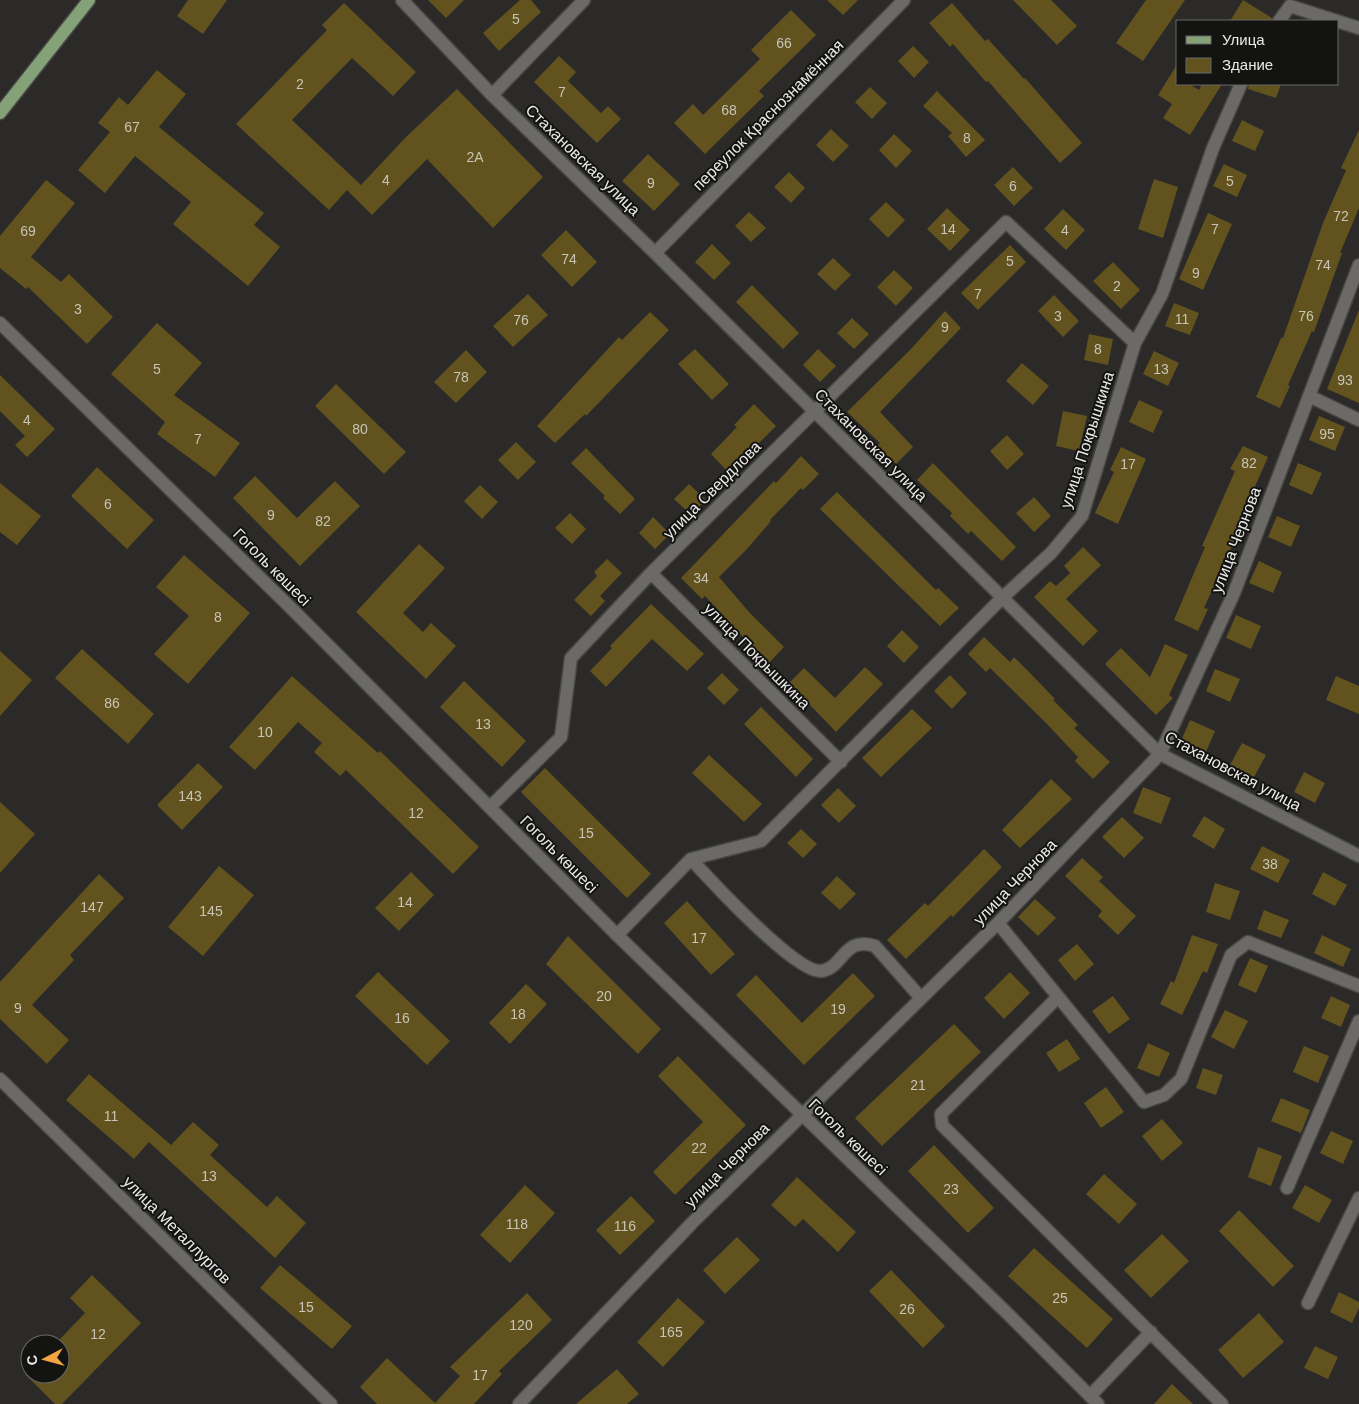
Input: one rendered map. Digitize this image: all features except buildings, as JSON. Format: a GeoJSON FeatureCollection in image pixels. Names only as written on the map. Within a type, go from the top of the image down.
{"type":"FeatureCollection","features":[{"type":"Feature","properties":{"kind":"main road"},"geometry":{"type":"LineString","coordinates":[[0,113],[89,0]]}},
{"type":"Feature","properties":{"kind":"street","name":"Стахановская улица"},"geometry":{"type":"LineString","coordinates":[[402,0],[492,95],[655,253],[1160,754],[1359,856]]}},
{"type":"Feature","properties":{"kind":"street"},"geometry":{"type":"LineString","coordinates":[[492,95],[584,0]]}},
{"type":"Feature","properties":{"kind":"street","name":"переулок Краснознамённая"},"geometry":{"type":"LineString","coordinates":[[655,253],[904,0]]}},
{"type":"Feature","properties":{"kind":"street"},"geometry":{"type":"LineString","coordinates":[[1280,20],[1290,6],[1334,20]]}},
{"type":"Feature","properties":{"kind":"street"},"geometry":{"type":"LineString","coordinates":[[1339,22],[1359,28]]}},
{"type":"Feature","properties":{"kind":"street","name":"улица Покрышкина"},"geometry":{"type":"LineString","coordinates":[[691,859],[761,841],[1002,598],[1051,553],[1082,516],[1135,343],[1162,294],[1213,148],[1241,85]]}},
{"type":"Feature","properties":{"kind":"street","name":"улица Свердлова"},"geometry":{"type":"LineString","coordinates":[[490,807],[561,737],[571,658],[651,573],[1006,222],[1135,343]]}},
{"type":"Feature","properties":{"kind":"street","name":"улица Чернова"},"geometry":{"type":"LineString","coordinates":[[519,1404],[692,1223],[801,1114],[998,924],[1160,754],[1234,593],[1359,265]]}},
{"type":"Feature","properties":{"kind":"street","name":"Гоголь көшесі"},"geometry":{"type":"LineString","coordinates":[[0,323],[617,935],[1009,1315],[1094,1400]]}},
{"type":"Feature","properties":{"kind":"street"},"geometry":{"type":"LineString","coordinates":[[1309,396],[1359,420]]}},
{"type":"Feature","properties":{"kind":"street","name":"улица Покрышкина"},"geometry":{"type":"LineString","coordinates":[[651,573],[841,762]]}},
{"type":"Feature","properties":{"kind":"street"},"geometry":{"type":"LineString","coordinates":[[617,935],[691,859],[751,921],[806,968],[821,971],[831,966],[851,946],[865,942],[874,946],[921,998]]}},
{"type":"Feature","properties":{"kind":"street"},"geometry":{"type":"LineString","coordinates":[[998,924],[1144,1102],[1164,1095],[1181,1079],[1231,955],[1248,942],[1359,986]]}},
{"type":"Feature","properties":{"kind":"street"},"geometry":{"type":"LineString","coordinates":[[1058,997],[942,1114],[942,1126],[1222,1404]]}},
{"type":"Feature","properties":{"kind":"street"},"geometry":{"type":"LineString","coordinates":[[1287,1188],[1359,1021]]}},
{"type":"Feature","properties":{"kind":"street","name":"улица Металлургов"},"geometry":{"type":"LineString","coordinates":[[0,1079],[331,1404]]}},
{"type":"Feature","properties":{"kind":"street"},"geometry":{"type":"LineString","coordinates":[[1308,1304],[1359,1198]]}},
{"type":"Feature","properties":{"kind":"street"},"geometry":{"type":"LineString","coordinates":[[1094,1400],[1151,1332]]}}]}
